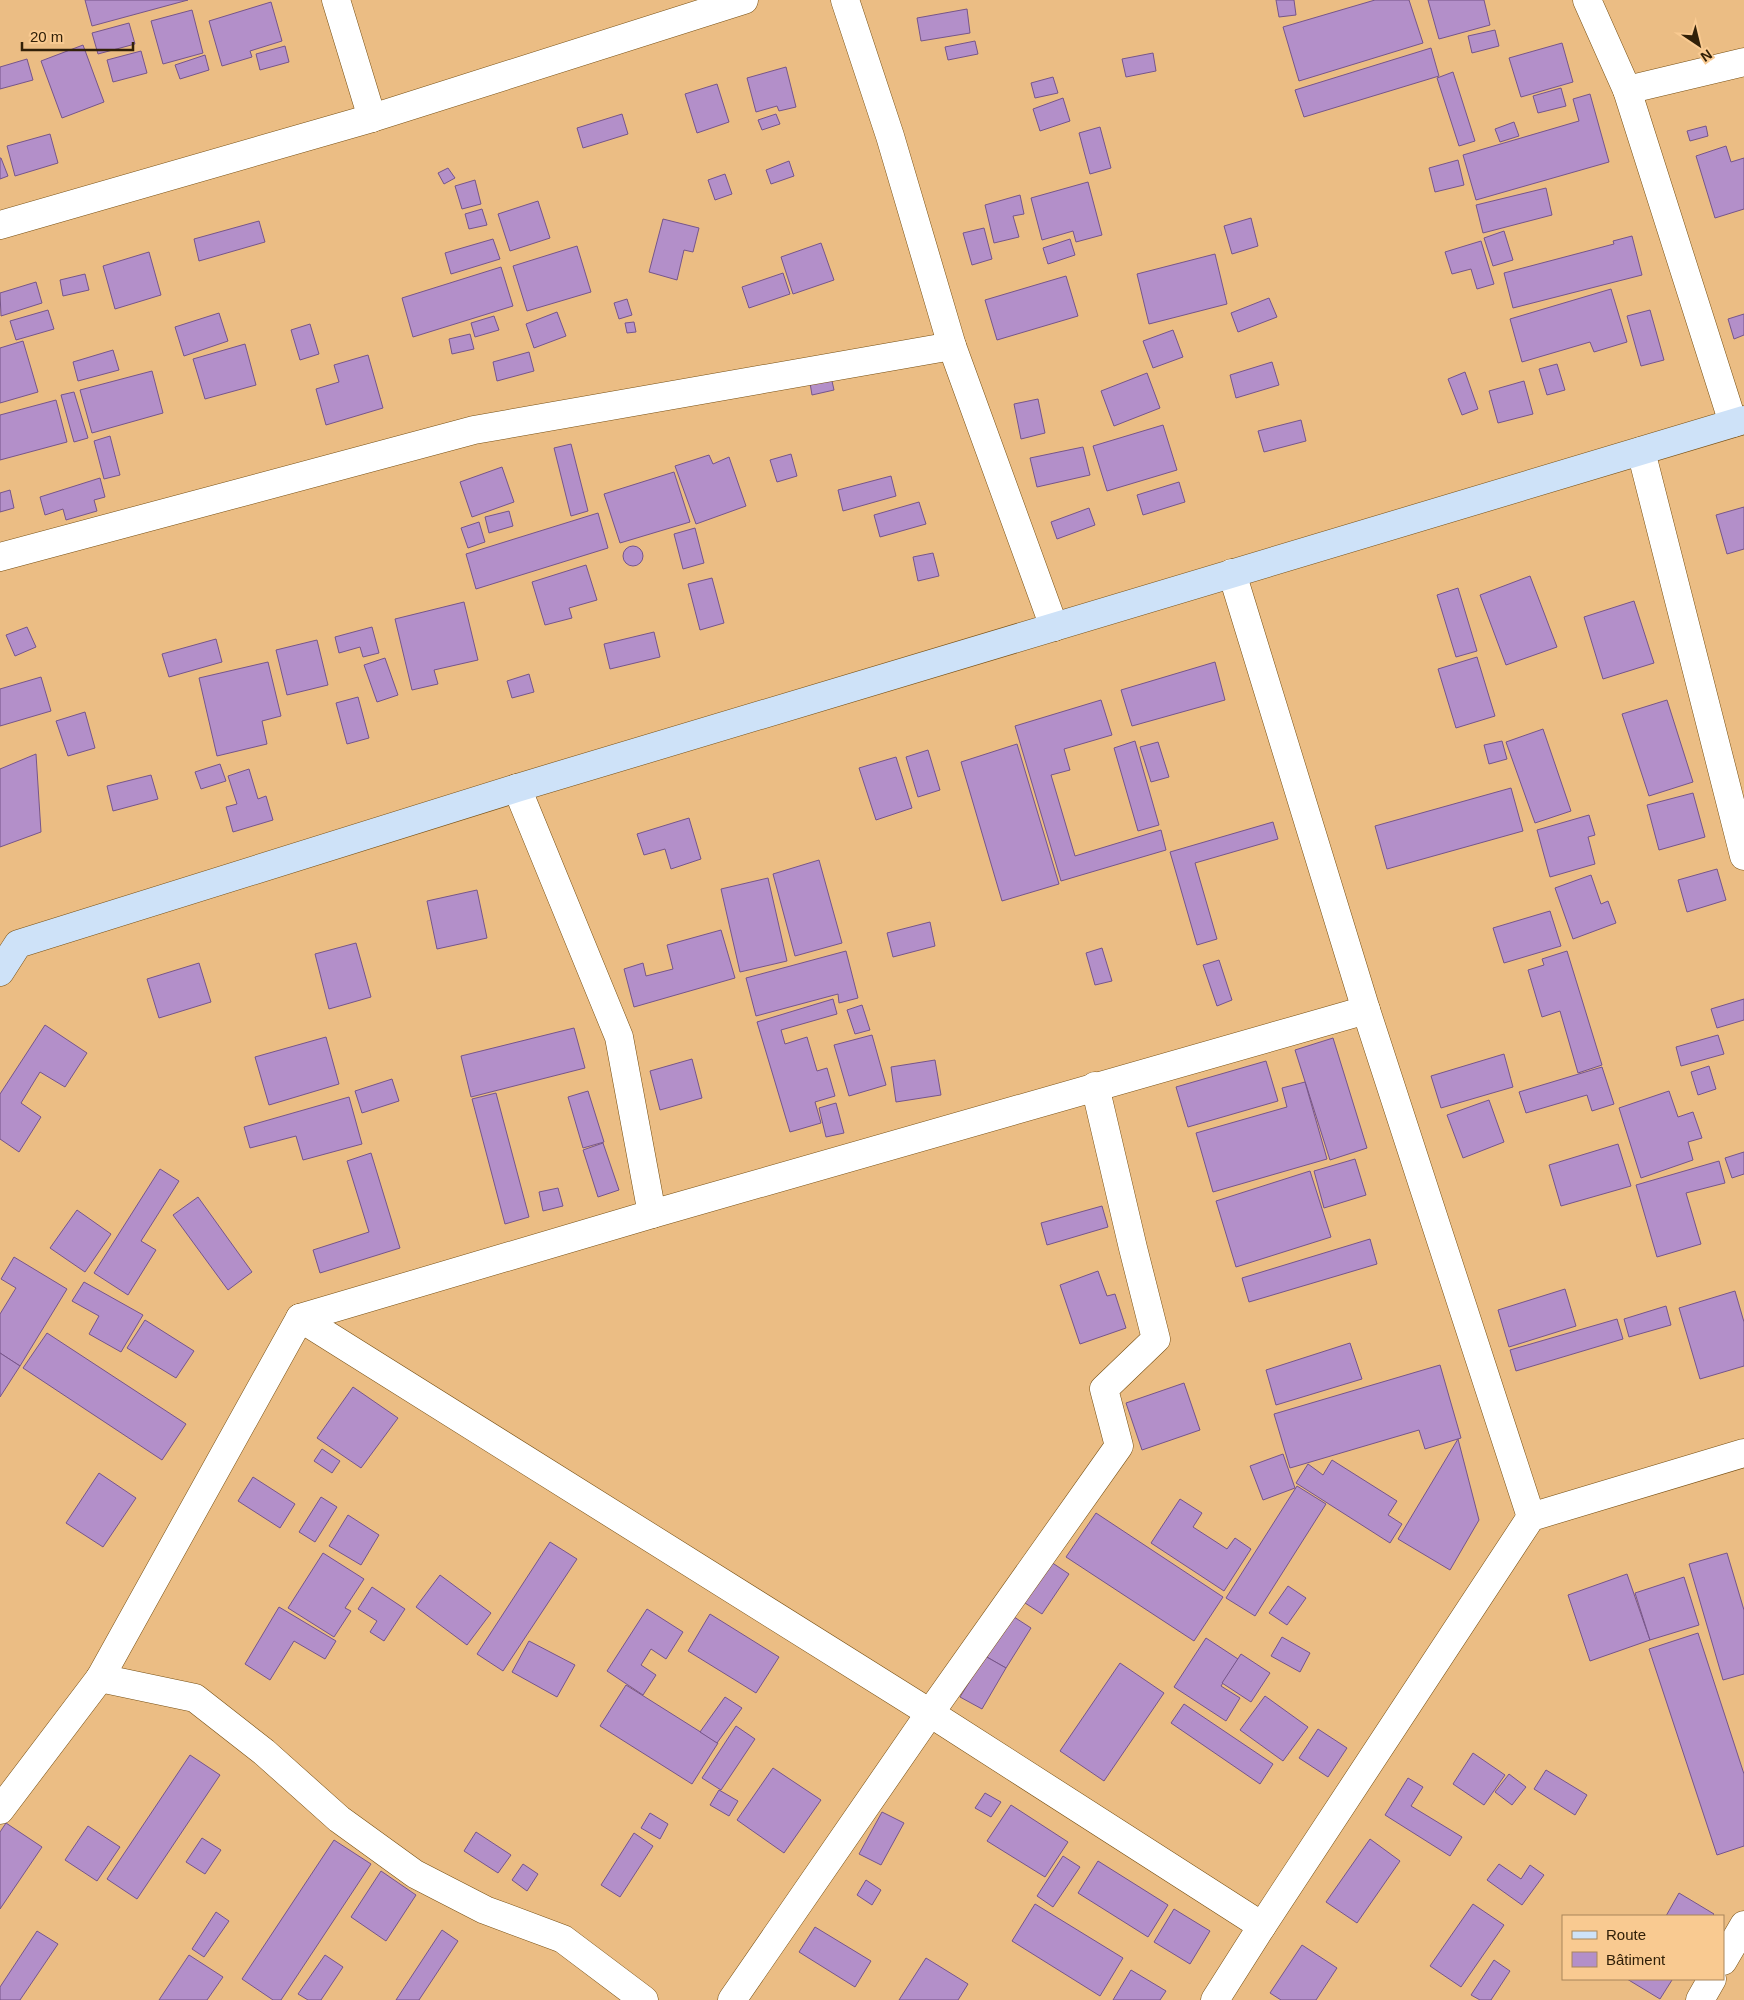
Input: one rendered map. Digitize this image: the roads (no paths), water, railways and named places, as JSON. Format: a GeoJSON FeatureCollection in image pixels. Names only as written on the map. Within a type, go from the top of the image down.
{"type":"FeatureCollection","features":[{"type":"Feature","properties":{"kind":"street"},"geometry":{"type":"LineString","coordinates":[[336,0],[372,118]]}},
{"type":"Feature","properties":{"kind":"street"},"geometry":{"type":"LineString","coordinates":[[0,225],[372,118],[744,0]]}},
{"type":"Feature","properties":{"kind":"street"},"geometry":{"type":"LineString","coordinates":[[845,0],[890,136],[952,346],[1054,627]]}},
{"type":"Feature","properties":{"kind":"street"},"geometry":{"type":"LineString","coordinates":[[0,972],[9,938],[517,788],[1739,421],[1626,90],[1588,0]]}},
{"type":"Feature","properties":{"kind":"street"},"geometry":{"type":"LineString","coordinates":[[1626,90],[1744,62]]}},
{"type":"Feature","properties":{"kind":"street"},"geometry":{"type":"LineString","coordinates":[[0,557],[474,430],[952,346]]}},
{"type":"Feature","properties":{"kind":"street"},"geometry":{"type":"LineString","coordinates":[[1641,451],[1744,856]]}},
{"type":"Feature","properties":{"kind":"street"},"geometry":{"type":"LineString","coordinates":[[1232,573],[1366,1010],[1531,1517]]}},
{"type":"Feature","properties":{"kind":"street"},"geometry":{"type":"LineString","coordinates":[[517,788],[619,1037],[652,1214]]}},
{"type":"Feature","properties":{"kind":"street"},"geometry":{"type":"LineString","coordinates":[[0,1810],[100,1678],[300,1318],[1095,1086],[1366,1010]]}},
{"type":"Feature","properties":{"kind":"street"},"geometry":{"type":"LineString","coordinates":[[732,2000],[930,1713],[1119,1446],[1104,1390],[1156,1339],[1132,1248],[1095,1086]]}},
{"type":"Feature","properties":{"kind":"street"},"geometry":{"type":"LineString","coordinates":[[300,1318],[930,1713],[1262,1926]]}},
{"type":"Feature","properties":{"kind":"street"},"geometry":{"type":"LineString","coordinates":[[1215,2000],[1531,1517],[1744,1453]]}},
{"type":"Feature","properties":{"kind":"street"},"geometry":{"type":"LineString","coordinates":[[100,1678],[195,1698],[264,1752],[339,1819],[415,1874],[484,1910],[563,1939],[644,2000]]}},
{"type":"Feature","properties":{"kind":"street"},"geometry":{"type":"LineString","coordinates":[[1724,1959],[1744,1925]]}},
{"type":"Feature","properties":{"kind":"street"},"geometry":{"type":"LineString","coordinates":[[1700,2000],[1711,1980]]}}]}
